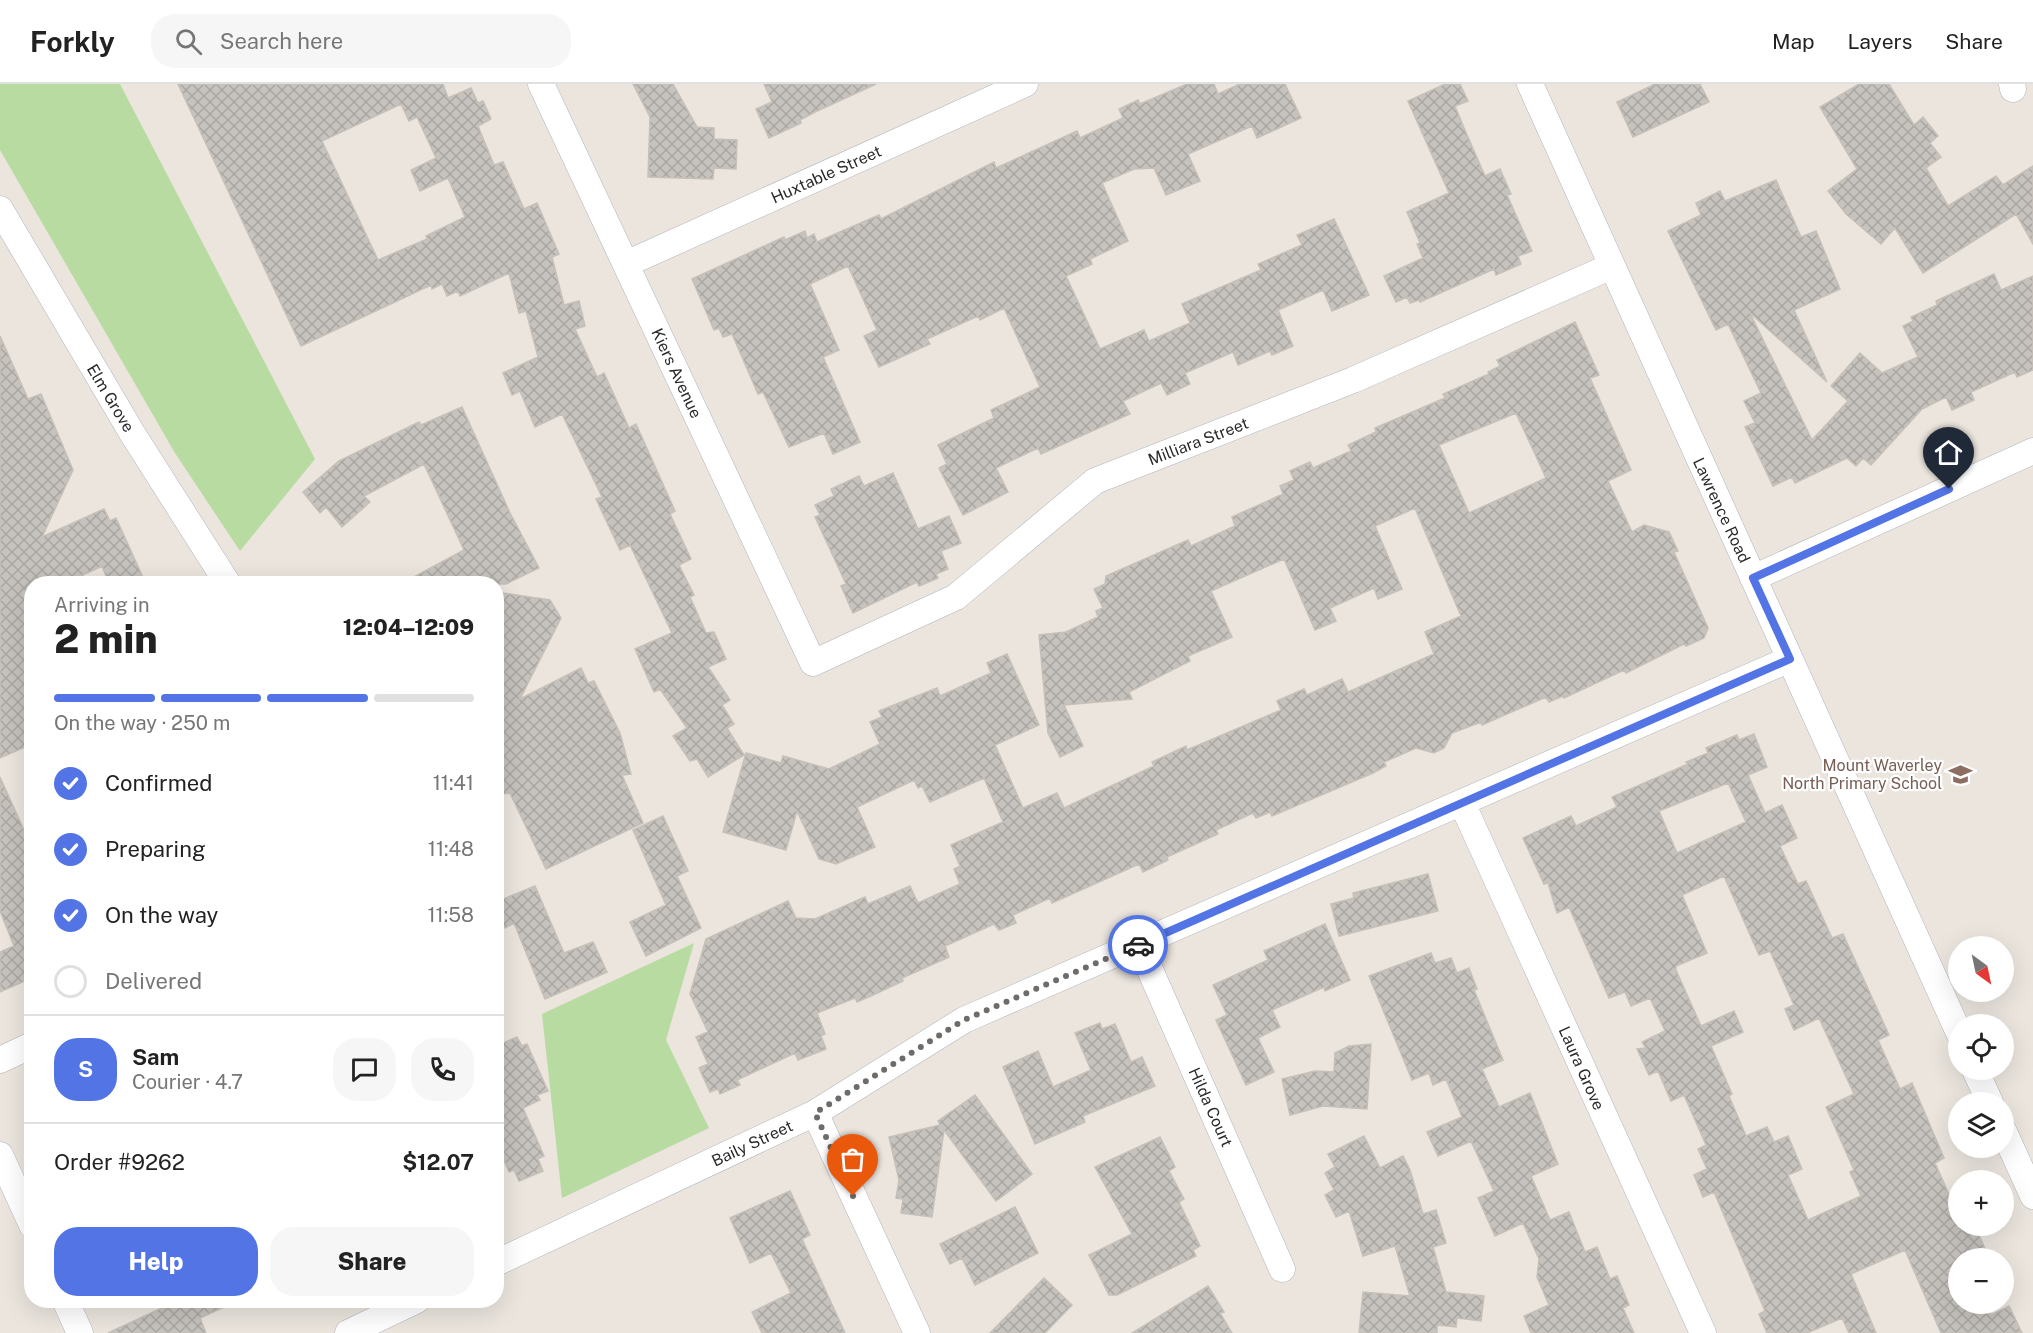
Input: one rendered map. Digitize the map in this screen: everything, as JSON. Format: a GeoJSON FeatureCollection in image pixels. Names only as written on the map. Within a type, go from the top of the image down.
{"type":"FeatureCollection","features":[{"type":"Feature","properties":{"kind":"street","name":"Kiers Avenue"},"geometry":{"type":"LineString","coordinates":[[541,84],[813,663]]}},
{"type":"Feature","properties":{"kind":"street","name":"Huxtable Street"},"geometry":{"type":"LineString","coordinates":[[626,264],[1025,84]]}},
{"type":"Feature","properties":{"kind":"street","name":"Lawrence Road"},"geometry":{"type":"LineString","coordinates":[[1530,84],[1950,1014]]}},
{"type":"Feature","properties":{"kind":"street","name":"Elm Grove"},"geometry":{"type":"LineString","coordinates":[[0,208],[132,433],[223,576]]}},
{"type":"Feature","properties":{"kind":"street","name":"Milliara Street"},"geometry":{"type":"LineString","coordinates":[[813,663],[956,597],[1095,482],[1353,380],[1612,266]]}},
{"type":"Feature","properties":{"kind":"street"},"geometry":{"type":"LineString","coordinates":[[1753,578],[2033,451]]}},
{"type":"Feature","properties":{"kind":"street","name":"Baily Street"},"geometry":{"type":"LineString","coordinates":[[504,1259],[815,1113],[964,1020],[1790,659]]}},
{"type":"Feature","properties":{"kind":"street","name":"Laura Grove"},"geometry":{"type":"LineString","coordinates":[[1462,803],[1703,1333]]}},
{"type":"Feature","properties":{"kind":"street","name":"Hilda Court"},"geometry":{"type":"LineString","coordinates":[[1139,945],[1282,1269]]}},
{"type":"Feature","properties":{"kind":"street"},"geometry":{"type":"LineString","coordinates":[[0,1060],[24,1050]]}},
{"type":"Feature","properties":{"kind":"street"},"geometry":{"type":"LineString","coordinates":[[815,1113],[917,1333]]}},
{"type":"Feature","properties":{"kind":"street"},"geometry":{"type":"LineString","coordinates":[[2014,1147],[2026,1165],[2033,1196]]}},
{"type":"Feature","properties":{"kind":"street"},"geometry":{"type":"LineString","coordinates":[[0,1155],[24,1208]]}},
{"type":"Feature","properties":{"kind":"street"},"geometry":{"type":"LineString","coordinates":[[69,1308],[80,1333]]}},
{"type":"Feature","properties":{"kind":"street"},"geometry":{"type":"LineString","coordinates":[[348,1333],[400,1308]]}},
{"type":"Feature","properties":{"kind":"green space"},"geometry":{"type":"Polygon","coordinates":[[[0,84],[120,84],[315,459],[240,551],[175,453],[0,150],[0,84]]]}},
{"type":"Feature","properties":{"kind":"green space"},"geometry":{"type":"Polygon","coordinates":[[[694,943],[666,1040],[709,1128],[562,1198],[542,1014],[694,943]]]}},
{"type":"Feature","properties":{"kind":"building"},"geometry":{"type":"Polygon","coordinates":[[[178,84],[443,84],[448,98],[471,88],[478,103],[483,101],[491,119],[478,126],[494,165],[503,162],[524,209],[537,203],[559,254],[552,257],[564,305],[579,301],[585,326],[575,329],[597,377],[604,373],[629,428],[636,424],[675,511],[670,514],[691,559],[679,565],[694,595],[690,597],[706,633],[714,632],[726,659],[708,667],[730,700],[722,705],[734,724],[727,728],[744,755],[708,777],[697,759],[690,761],[673,736],[687,728],[660,689],[654,692],[635,649],[672,633],[630,545],[620,550],[596,499],[602,497],[562,414],[535,427],[520,391],[512,395],[503,373],[538,357],[526,311],[519,313],[509,273],[460,296],[458,291],[447,296],[442,284],[432,289],[431,285],[301,346],[178,84]],[[401,104],[322,141],[378,260],[427,239],[426,236],[465,217],[448,178],[420,191],[411,170],[436,158],[417,117],[409,121],[401,104]]]}},
{"type":"Feature","properties":{"kind":"building"},"geometry":{"type":"Polygon","coordinates":[[[633,84],[673,84],[697,127],[714,128],[714,139],[737,140],[736,169],[714,168],[713,179],[648,177],[650,117],[633,84]]]}},
{"type":"Feature","properties":{"kind":"building"},"geometry":{"type":"Polygon","coordinates":[[[764,84],[876,84],[815,112],[800,120],[801,123],[769,138],[756,109],[772,102],[764,84]]]}},
{"type":"Feature","properties":{"kind":"building"},"geometry":{"type":"Polygon","coordinates":[[[1187,84],[1214,84],[1218,94],[1240,84],[1285,84],[1301,118],[1257,138],[1252,126],[1188,154],[1200,181],[1166,195],[1154,168],[1134,169],[1102,183],[1128,241],[1090,259],[1092,264],[1066,276],[1100,349],[1144,330],[1149,341],[1190,323],[1182,304],[1261,270],[1258,264],[1302,245],[1297,235],[1334,219],[1369,295],[1332,311],[1323,290],[1278,310],[1293,346],[1272,355],[1270,351],[1238,365],[1233,352],[1185,373],[1190,384],[1167,395],[1161,383],[1123,401],[1130,414],[1041,454],[1038,448],[996,468],[1008,492],[963,515],[939,468],[947,464],[938,445],[994,418],[991,410],[1040,387],[1004,308],[980,320],[978,316],[927,339],[930,344],[879,367],[864,336],[877,330],[848,266],[810,284],[839,350],[823,357],[860,442],[833,454],[824,433],[789,447],[763,392],[758,394],[732,334],[723,337],[719,328],[714,330],[692,279],[784,237],[785,240],[805,231],[807,238],[814,234],[817,242],[879,215],[881,219],[994,162],[996,168],[1077,131],[1080,138],[1123,118],[1119,109],[1138,100],[1140,104],[1187,84]]]}},
{"type":"Feature","properties":{"kind":"building"},"geometry":{"type":"Polygon","coordinates":[[[1445,84],[1460,84],[1468,101],[1455,106],[1464,128],[1485,176],[1500,169],[1511,194],[1507,195],[1532,251],[1518,256],[1521,264],[1496,275],[1494,269],[1420,302],[1419,300],[1410,303],[1407,297],[1396,302],[1384,276],[1423,258],[1417,244],[1420,243],[1407,212],[1449,193],[1408,101],[1445,84]]]}},
{"type":"Feature","properties":{"kind":"building"},"geometry":{"type":"Polygon","coordinates":[[[1655,84],[1700,84],[1709,102],[1633,137],[1617,102],[1655,84]]]}},
{"type":"Feature","properties":{"kind":"building"},"geometry":{"type":"Polygon","coordinates":[[[1859,84],[1889,84],[1914,125],[1923,117],[1938,136],[1930,143],[1941,157],[1926,168],[1948,206],[1996,176],[2003,185],[2033,166],[2033,244],[2016,214],[1923,273],[1895,228],[1881,244],[1846,214],[1828,191],[1857,169],[1820,107],[1859,84]]]}},
{"type":"Feature","properties":{"kind":"building"},"geometry":{"type":"Polygon","coordinates":[[[1776,180],[1801,237],[1816,231],[1840,289],[1794,310],[1827,382],[1750,313],[1812,440],[1848,401],[1831,386],[1860,353],[1882,373],[1918,357],[1903,326],[1913,321],[1911,317],[1937,305],[1936,301],[1994,274],[2001,290],[2033,276],[2033,370],[2017,377],[2015,372],[1971,392],[1974,400],[1952,410],[1946,397],[1922,409],[1871,465],[1863,458],[1856,466],[1847,458],[1795,483],[1792,477],[1773,486],[1745,427],[1755,423],[1744,401],[1761,393],[1728,324],[1716,330],[1668,231],[1701,215],[1696,203],[1720,191],[1725,201],[1776,180]]]}},
{"type":"Feature","properties":{"kind":"building"},"geometry":{"type":"Polygon","coordinates":[[[1575,322],[1599,375],[1590,378],[1631,470],[1608,481],[1632,532],[1644,525],[1669,532],[1678,551],[1674,552],[1708,628],[1704,638],[1686,646],[1684,644],[1626,673],[1624,670],[1564,698],[1563,696],[1549,702],[1546,697],[1482,725],[1481,722],[1452,733],[1444,748],[1434,753],[1416,748],[1384,762],[1386,766],[1373,773],[1272,816],[1270,812],[1256,818],[1253,813],[1216,830],[1218,834],[1167,857],[1168,860],[1143,872],[1139,864],[1052,903],[1050,898],[1013,915],[1016,923],[999,930],[994,924],[945,946],[949,957],[902,978],[903,981],[857,1002],[855,998],[817,1013],[825,1034],[821,1036],[826,1049],[798,1060],[795,1053],[737,1080],[740,1085],[720,1094],[718,1089],[710,1092],[699,1068],[708,1064],[696,1037],[708,1032],[690,994],[706,939],[788,901],[796,918],[815,919],[865,897],[868,904],[910,886],[918,903],[960,884],[954,869],[960,866],[951,845],[1003,822],[984,778],[930,802],[922,786],[918,788],[914,780],[857,807],[875,847],[836,864],[819,859],[797,811],[786,850],[723,832],[746,753],[781,763],[783,756],[829,769],[880,744],[870,722],[882,717],[879,711],[937,688],[940,696],[991,673],[987,663],[1007,654],[1039,725],[995,745],[1023,808],[1057,793],[1064,808],[1154,766],[1152,762],[1186,746],[1187,750],[1281,710],[1277,701],[1304,689],[1307,695],[1342,679],[1348,692],[1434,654],[1425,632],[1461,616],[1415,508],[1375,526],[1402,589],[1378,599],[1374,588],[1330,608],[1336,621],[1315,630],[1284,559],[1211,591],[1232,637],[1188,656],[1190,661],[1129,692],[1132,699],[1064,705],[1083,746],[1060,757],[1048,733],[1039,635],[1066,632],[1098,617],[1096,611],[1103,608],[1094,589],[1105,584],[1106,576],[1188,540],[1191,546],[1235,526],[1232,517],[1283,494],[1280,486],[1294,480],[1290,471],[1310,462],[1313,468],[1351,451],[1348,445],[1376,432],[1375,428],[1445,398],[1443,394],[1489,374],[1488,372],[1500,366],[1497,360],[1575,322]],[[1516,413],[1439,445],[1469,513],[1546,478],[1516,413]]]}},
{"type":"Feature","properties":{"kind":"building"},"geometry":{"type":"Polygon","coordinates":[[[0,336],[28,399],[41,394],[73,470],[42,537],[104,509],[110,521],[116,518],[142,576],[106,576],[102,566],[81,576],[24,576],[24,748],[0,758],[0,336]]]}},
{"type":"Feature","properties":{"kind":"building"},"geometry":{"type":"Polygon","coordinates":[[[462,407],[510,513],[539,568],[506,584],[504,584],[504,576],[416,576],[464,550],[424,464],[364,496],[370,502],[342,527],[326,507],[320,513],[303,492],[339,461],[419,422],[421,425],[462,407]]]}},
{"type":"Feature","properties":{"kind":"building"},"geometry":{"type":"Polygon","coordinates":[[[893,473],[918,529],[949,516],[961,543],[941,551],[948,569],[936,574],[938,578],[919,586],[917,582],[853,613],[841,586],[846,584],[815,517],[820,515],[815,505],[834,496],[831,489],[859,476],[864,486],[893,473]]]}},
{"type":"Feature","properties":{"kind":"building"},"geometry":{"type":"Polygon","coordinates":[[[504,593],[550,600],[561,618],[520,699],[581,668],[588,683],[594,681],[620,733],[631,774],[622,775],[643,823],[546,869],[510,793],[504,794],[504,593]]]}},
{"type":"Feature","properties":{"kind":"building"},"geometry":{"type":"Polygon","coordinates":[[[1754,734],[1767,767],[1748,775],[1765,813],[1782,805],[1797,838],[1780,846],[1798,884],[1806,881],[1832,938],[1843,934],[1889,1035],[1878,1040],[1900,1089],[1912,1083],[1944,1158],[1935,1163],[1948,1192],[1948,1236],[1979,1236],[1985,1248],[1948,1248],[1948,1314],[2013,1314],[2022,1333],[1941,1333],[1905,1250],[1851,1274],[1876,1333],[1849,1333],[1842,1318],[1807,1333],[1767,1333],[1759,1314],[1765,1311],[1714,1192],[1703,1197],[1694,1175],[1707,1169],[1698,1149],[1706,1145],[1684,1095],[1671,1101],[1658,1071],[1649,1075],[1637,1049],[1646,1048],[1642,1042],[1665,1031],[1650,998],[1631,1006],[1625,992],[1609,998],[1569,907],[1557,913],[1548,883],[1544,884],[1523,838],[1571,816],[1576,826],[1617,807],[1612,797],[1688,764],[1686,762],[1708,753],[1706,748],[1737,735],[1739,740],[1754,734]],[[1728,783],[1659,811],[1677,853],[1746,822],[1728,783]],[[1724,876],[1682,895],[1707,953],[1676,966],[1676,970],[1701,1026],[1734,1011],[1743,1032],[1711,1046],[1732,1094],[1729,1096],[1746,1136],[1767,1127],[1774,1142],[1788,1136],[1802,1169],[1788,1175],[1808,1220],[1861,1196],[1850,1172],[1854,1170],[1826,1107],[1854,1094],[1819,1018],[1794,1030],[1785,1009],[1794,1005],[1770,951],[1759,955],[1724,876]]]}},
{"type":"Feature","properties":{"kind":"building"},"geometry":{"type":"Polygon","coordinates":[[[0,777],[24,830],[24,981],[0,992],[0,952],[14,946],[0,911],[0,777]]]}},
{"type":"Feature","properties":{"kind":"building"},"geometry":{"type":"Polygon","coordinates":[[[663,816],[688,871],[677,876],[701,928],[646,956],[630,922],[666,905],[633,830],[663,816]]]}},
{"type":"Feature","properties":{"kind":"building"},"geometry":{"type":"Polygon","coordinates":[[[1428,874],[1438,911],[1339,936],[1331,904],[1354,898],[1353,893],[1428,874]]]}},
{"type":"Feature","properties":{"kind":"building"},"geometry":{"type":"Polygon","coordinates":[[[535,886],[564,953],[593,942],[607,972],[545,999],[514,923],[505,928],[504,926],[504,899],[535,886]]]}},
{"type":"Feature","properties":{"kind":"building"},"geometry":{"type":"Polygon","coordinates":[[[1325,924],[1350,980],[1325,991],[1324,987],[1272,1010],[1280,1027],[1258,1038],[1274,1072],[1246,1085],[1216,1020],[1227,1015],[1213,985],[1268,960],[1264,951],[1325,924]]]}},
{"type":"Feature","properties":{"kind":"building"},"geometry":{"type":"Polygon","coordinates":[[[1431,953],[1435,963],[1451,958],[1457,973],[1469,968],[1477,989],[1474,990],[1503,1060],[1482,1069],[1499,1107],[1530,1093],[1558,1164],[1531,1176],[1550,1220],[1569,1212],[1585,1252],[1597,1247],[1610,1279],[1617,1276],[1629,1305],[1623,1308],[1634,1333],[1531,1333],[1524,1316],[1549,1305],[1537,1277],[1539,1259],[1523,1223],[1495,1236],[1478,1198],[1494,1191],[1471,1141],[1438,1156],[1427,1132],[1462,1117],[1446,1079],[1433,1085],[1429,1073],[1412,1080],[1369,976],[1431,953]]]}},
{"type":"Feature","properties":{"kind":"building"},"geometry":{"type":"Polygon","coordinates":[[[1100,1023],[1102,1029],[1115,1024],[1131,1062],[1142,1057],[1155,1086],[1083,1116],[1085,1122],[1035,1144],[1003,1067],[1038,1051],[1053,1087],[1091,1070],[1075,1033],[1100,1023]]]}},
{"type":"Feature","properties":{"kind":"building"},"geometry":{"type":"Polygon","coordinates":[[[517,1037],[522,1046],[527,1044],[548,1091],[537,1095],[540,1100],[523,1108],[544,1156],[538,1159],[543,1171],[519,1181],[514,1170],[509,1172],[504,1160],[504,1043],[517,1037]]]}},
{"type":"Feature","properties":{"kind":"building"},"geometry":{"type":"Polygon","coordinates":[[[1371,1044],[1367,1109],[1323,1106],[1290,1115],[1282,1079],[1315,1071],[1334,1072],[1335,1053],[1349,1046],[1371,1044]]]}},
{"type":"Feature","properties":{"kind":"building"},"geometry":{"type":"Polygon","coordinates":[[[975,1095],[1032,1174],[996,1201],[944,1130],[932,1217],[901,1213],[903,1199],[896,1198],[899,1180],[889,1137],[940,1125],[938,1121],[975,1095]]]}},
{"type":"Feature","properties":{"kind":"building"},"geometry":{"type":"Polygon","coordinates":[[[1364,1136],[1380,1168],[1403,1156],[1410,1170],[1423,1214],[1436,1210],[1446,1243],[1433,1247],[1446,1292],[1484,1296],[1481,1321],[1457,1318],[1456,1327],[1437,1325],[1437,1333],[1359,1333],[1363,1292],[1410,1296],[1395,1246],[1363,1256],[1349,1211],[1336,1217],[1325,1195],[1334,1190],[1325,1173],[1335,1167],[1328,1154],[1364,1136]]]}},
{"type":"Feature","properties":{"kind":"building"},"geometry":{"type":"Polygon","coordinates":[[[1160,1137],[1175,1167],[1169,1171],[1184,1199],[1179,1202],[1200,1246],[1193,1250],[1196,1256],[1117,1295],[1109,1295],[1089,1255],[1132,1234],[1095,1167],[1160,1137]]]}},
{"type":"Feature","properties":{"kind":"building"},"geometry":{"type":"Polygon","coordinates":[[[790,1191],[810,1235],[802,1239],[845,1333],[762,1333],[752,1312],[791,1293],[771,1253],[750,1263],[730,1218],[790,1191]]]}},
{"type":"Feature","properties":{"kind":"building"},"geometry":{"type":"Polygon","coordinates":[[[1015,1207],[1038,1253],[975,1285],[962,1258],[950,1264],[940,1244],[1015,1207]]]}},
{"type":"Feature","properties":{"kind":"building"},"geometry":{"type":"Polygon","coordinates":[[[1044,1278],[1072,1305],[1045,1333],[990,1333],[1044,1278]]]}},
{"type":"Feature","properties":{"kind":"building"},"geometry":{"type":"Polygon","coordinates":[[[1208,1286],[1224,1312],[1220,1313],[1232,1333],[1132,1333],[1208,1286]]]}},
{"type":"Feature","properties":{"kind":"building"},"geometry":{"type":"Polygon","coordinates":[[[162,1308],[222,1308],[200,1318],[206,1333],[108,1333],[162,1308]]]}},
{"type":"Feature","properties":{"kind":"way so far"},"geometry":{"type":"LineString","coordinates":[[853,1196],[815,1113],[964,1020],[1138,945]]}},
{"type":"Feature","properties":{"kind":"place","name":"Mount Waverley North Primary School"},"geometry":{"type":"Point","coordinates":[1960,774]}},
{"type":"Feature","properties":{"kind":"route"},"geometry":{"type":"LineString","coordinates":[[1138,945],[1790,659],[1753,578],[1949,489]]}}]}
